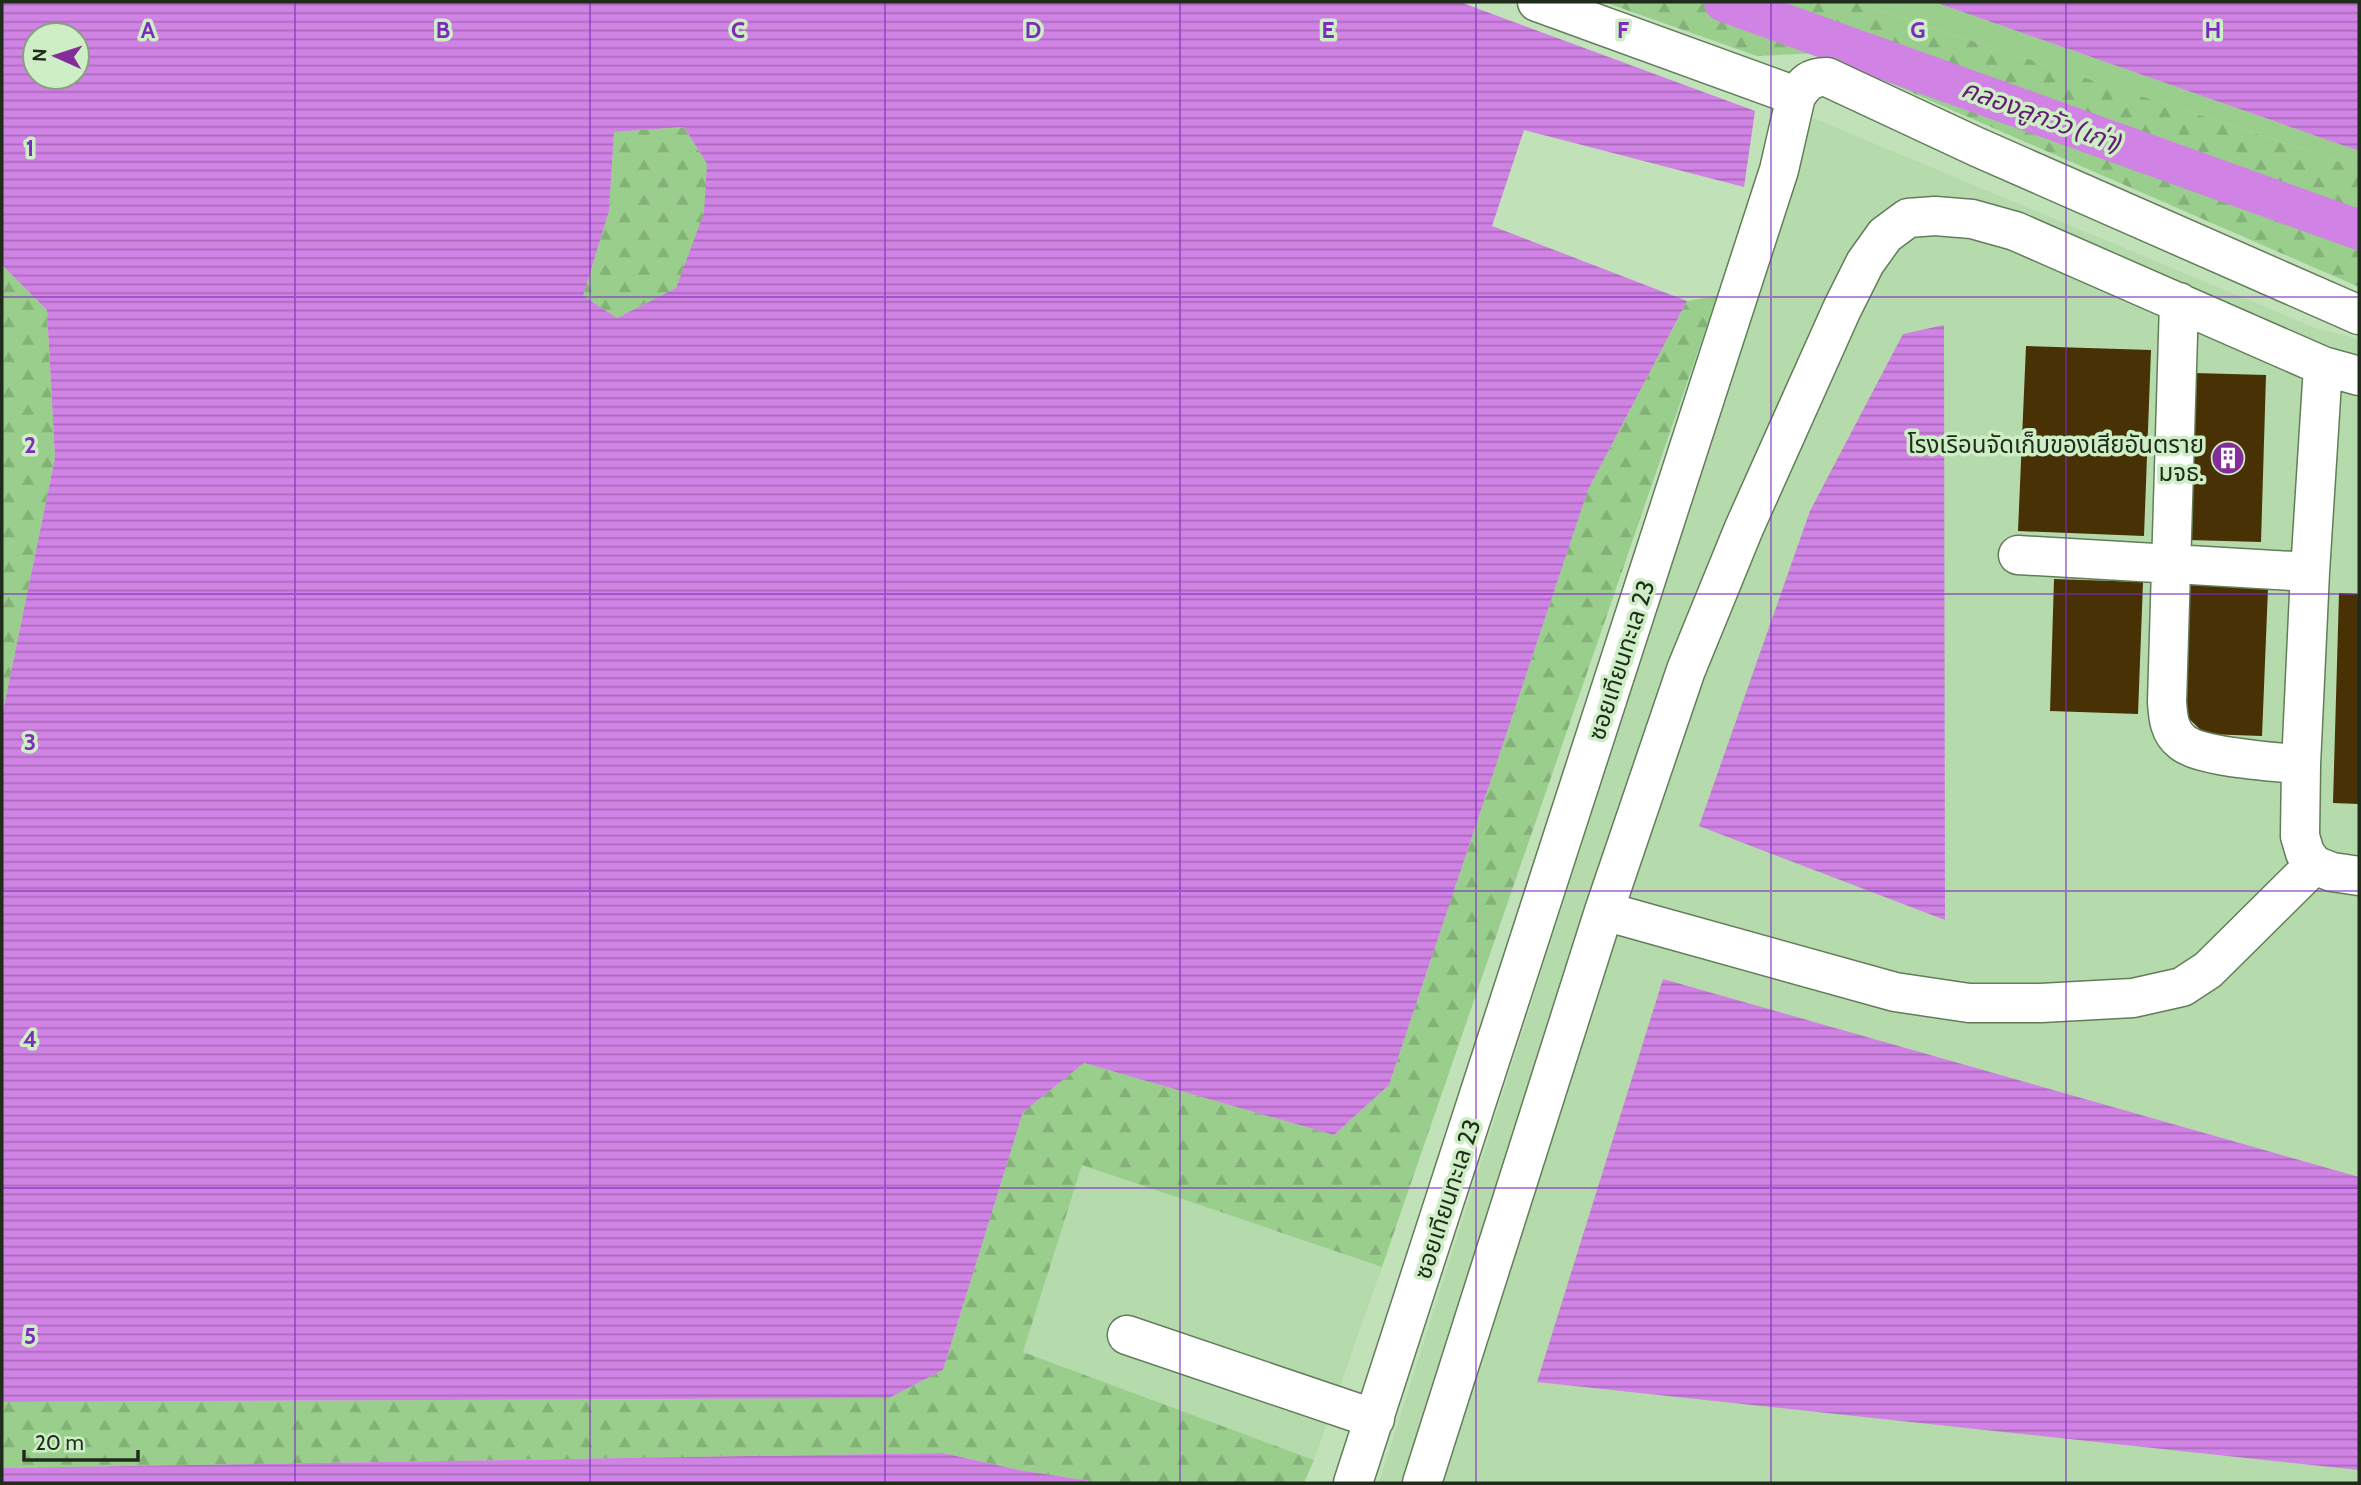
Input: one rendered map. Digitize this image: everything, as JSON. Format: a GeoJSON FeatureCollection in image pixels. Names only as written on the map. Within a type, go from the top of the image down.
{"type":"FeatureCollection","features":[{"type":"Feature","properties":{"kind":"street"},"geometry":{"type":"LineString","coordinates":[[1537,2],[1796,96],[1813,77],[1826,77],[1977,148],[2359,315]]}},
{"type":"Feature","properties":{"kind":"street","name":"ซอยเทียนทะเล 23"},"geometry":{"type":"LineString","coordinates":[[1353,1483],[1779,170],[1796,96]]}},
{"type":"Feature","properties":{"kind":"street"},"geometry":{"type":"LineString","coordinates":[[1422,1483],[1604,911],[1686,670],[1744,528],[1865,262],[1885,234],[1908,219],[1935,216],[1972,219],[2015,231],[2341,371],[2310,572],[2300,836],[2305,853],[2314,865],[2332,872],[2359,876]]}},
{"type":"Feature","properties":{"kind":"street"},"geometry":{"type":"LineString","coordinates":[[2179,302],[2166,702],[2169,724],[2181,742],[2199,751],[2301,765]]}},
{"type":"Feature","properties":{"kind":"street"},"geometry":{"type":"LineString","coordinates":[[2018,555],[2310,572]]}},
{"type":"Feature","properties":{"kind":"street"},"geometry":{"type":"LineString","coordinates":[[1604,911],[1895,992],[1969,1003],[2041,1003],[2133,998],[2182,987],[2208,970],[2314,865]]}},
{"type":"Feature","properties":{"kind":"street"},"geometry":{"type":"LineString","coordinates":[[1127,1335],[1375,1419]]}},
{"type":"Feature","properties":{"kind":"shaded area"},"geometry":{"type":"Polygon","coordinates":[[[2,2],[1460,2],[1755,111],[1744,187],[1524,130],[1492,226],[1687,301],[1588,490],[1389,1085],[1334,1135],[1084,1063],[1023,1112],[943,1370],[889,1398],[2,1402],[2,716],[55,458],[47,310],[2,265],[2,2]],[[684,127],[614,132],[609,211],[583,296],[617,318],[676,288],[704,213],[707,164],[684,127]]]}},
{"type":"Feature","properties":{"kind":"shaded area"},"geometry":{"type":"Polygon","coordinates":[[[1934,2],[2359,2],[2359,151],[1934,2]]]}},
{"type":"Feature","properties":{"kind":"shaded area"},"geometry":{"type":"Polygon","coordinates":[[[1813,118],[2318,329],[2359,339],[2359,1483],[1379,1483],[1813,118]]]}},
{"type":"Feature","properties":{"kind":"shaded area"},"geometry":{"type":"Polygon","coordinates":[[[1944,325],[1945,920],[1699,826],[1810,511],[1903,334],[1944,325]]]}},
{"type":"Feature","properties":{"kind":"shaded area"},"geometry":{"type":"Polygon","coordinates":[[[1663,979],[2359,1177],[2359,1470],[1537,1382],[1663,979]]]}},
{"type":"Feature","properties":{"kind":"shaded area"},"geometry":{"type":"Polygon","coordinates":[[[1082,1165],[1382,1267],[1314,1460],[1023,1352],[1082,1165]]]}},
{"type":"Feature","properties":{"kind":"shaded area"},"geometry":{"type":"Polygon","coordinates":[[[943,1453],[1019,1470],[1104,1483],[2,1483],[2,1468],[943,1453]]]}},
{"type":"Feature","properties":{"kind":"green space"},"geometry":{"type":"Polygon","coordinates":[[[1604,2],[1853,2],[2322,155],[2359,170],[2359,287],[1821,53],[1757,56],[1604,2]]]}},
{"type":"Feature","properties":{"kind":"green space"},"geometry":{"type":"Polygon","coordinates":[[[1853,2],[1934,2],[2359,151],[2359,170],[2322,155],[1853,2]]]}},
{"type":"Feature","properties":{"kind":"green space"},"geometry":{"type":"Polygon","coordinates":[[[684,127],[707,164],[705,213],[676,288],[617,318],[583,296],[609,211],[614,132],[684,127]]]}},
{"type":"Feature","properties":{"kind":"green space"},"geometry":{"type":"Polygon","coordinates":[[[2,265],[47,310],[55,458],[2,716],[2,265]]]}},
{"type":"Feature","properties":{"kind":"green space"},"geometry":{"type":"Polygon","coordinates":[[[1717,296],[1382,1267],[1082,1165],[1023,1352],[1314,1460],[1304,1483],[1104,1483],[1019,1470],[943,1453],[2,1468],[2,1402],[889,1398],[943,1370],[1023,1112],[1084,1063],[1334,1135],[1389,1085],[1588,490],[1687,301],[1717,296]]]}},
{"type":"Feature","properties":{"kind":"building"},"geometry":{"type":"Polygon","coordinates":[[[2026,346],[2151,350],[2144,536],[2018,531],[2026,346]]]}},
{"type":"Feature","properties":{"kind":"building","name":"โรงเริอนจัดเก็บของเสียอันตราย มจธ."},"geometry":{"type":"Polygon","coordinates":[[[2194,373],[2266,375],[2261,542],[2189,540],[2194,373]]]}},
{"type":"Feature","properties":{"kind":"building"},"geometry":{"type":"Polygon","coordinates":[[[2054,579],[2143,582],[2138,714],[2050,711],[2054,579]]]}},
{"type":"Feature","properties":{"kind":"building"},"geometry":{"type":"Polygon","coordinates":[[[2179,584],[2268,588],[2262,736],[2205,734],[2185,715],[2179,584]]]}},
{"type":"Feature","properties":{"kind":"building"},"geometry":{"type":"Polygon","coordinates":[[[2339,593],[2359,594],[2359,804],[2333,803],[2339,593]]]}},
{"type":"Feature","properties":{"kind":"waterway","name":"คลองลูกวัว (เก่า)"},"geometry":{"type":"LineString","coordinates":[[1724,2],[2359,230]]}},
{"type":"Feature","properties":{"kind":"place","name":"โรงเริอนจัดเก็บของเสียอันตราย มจธ."},"geometry":{"type":"Point","coordinates":[2228,458]}}]}
